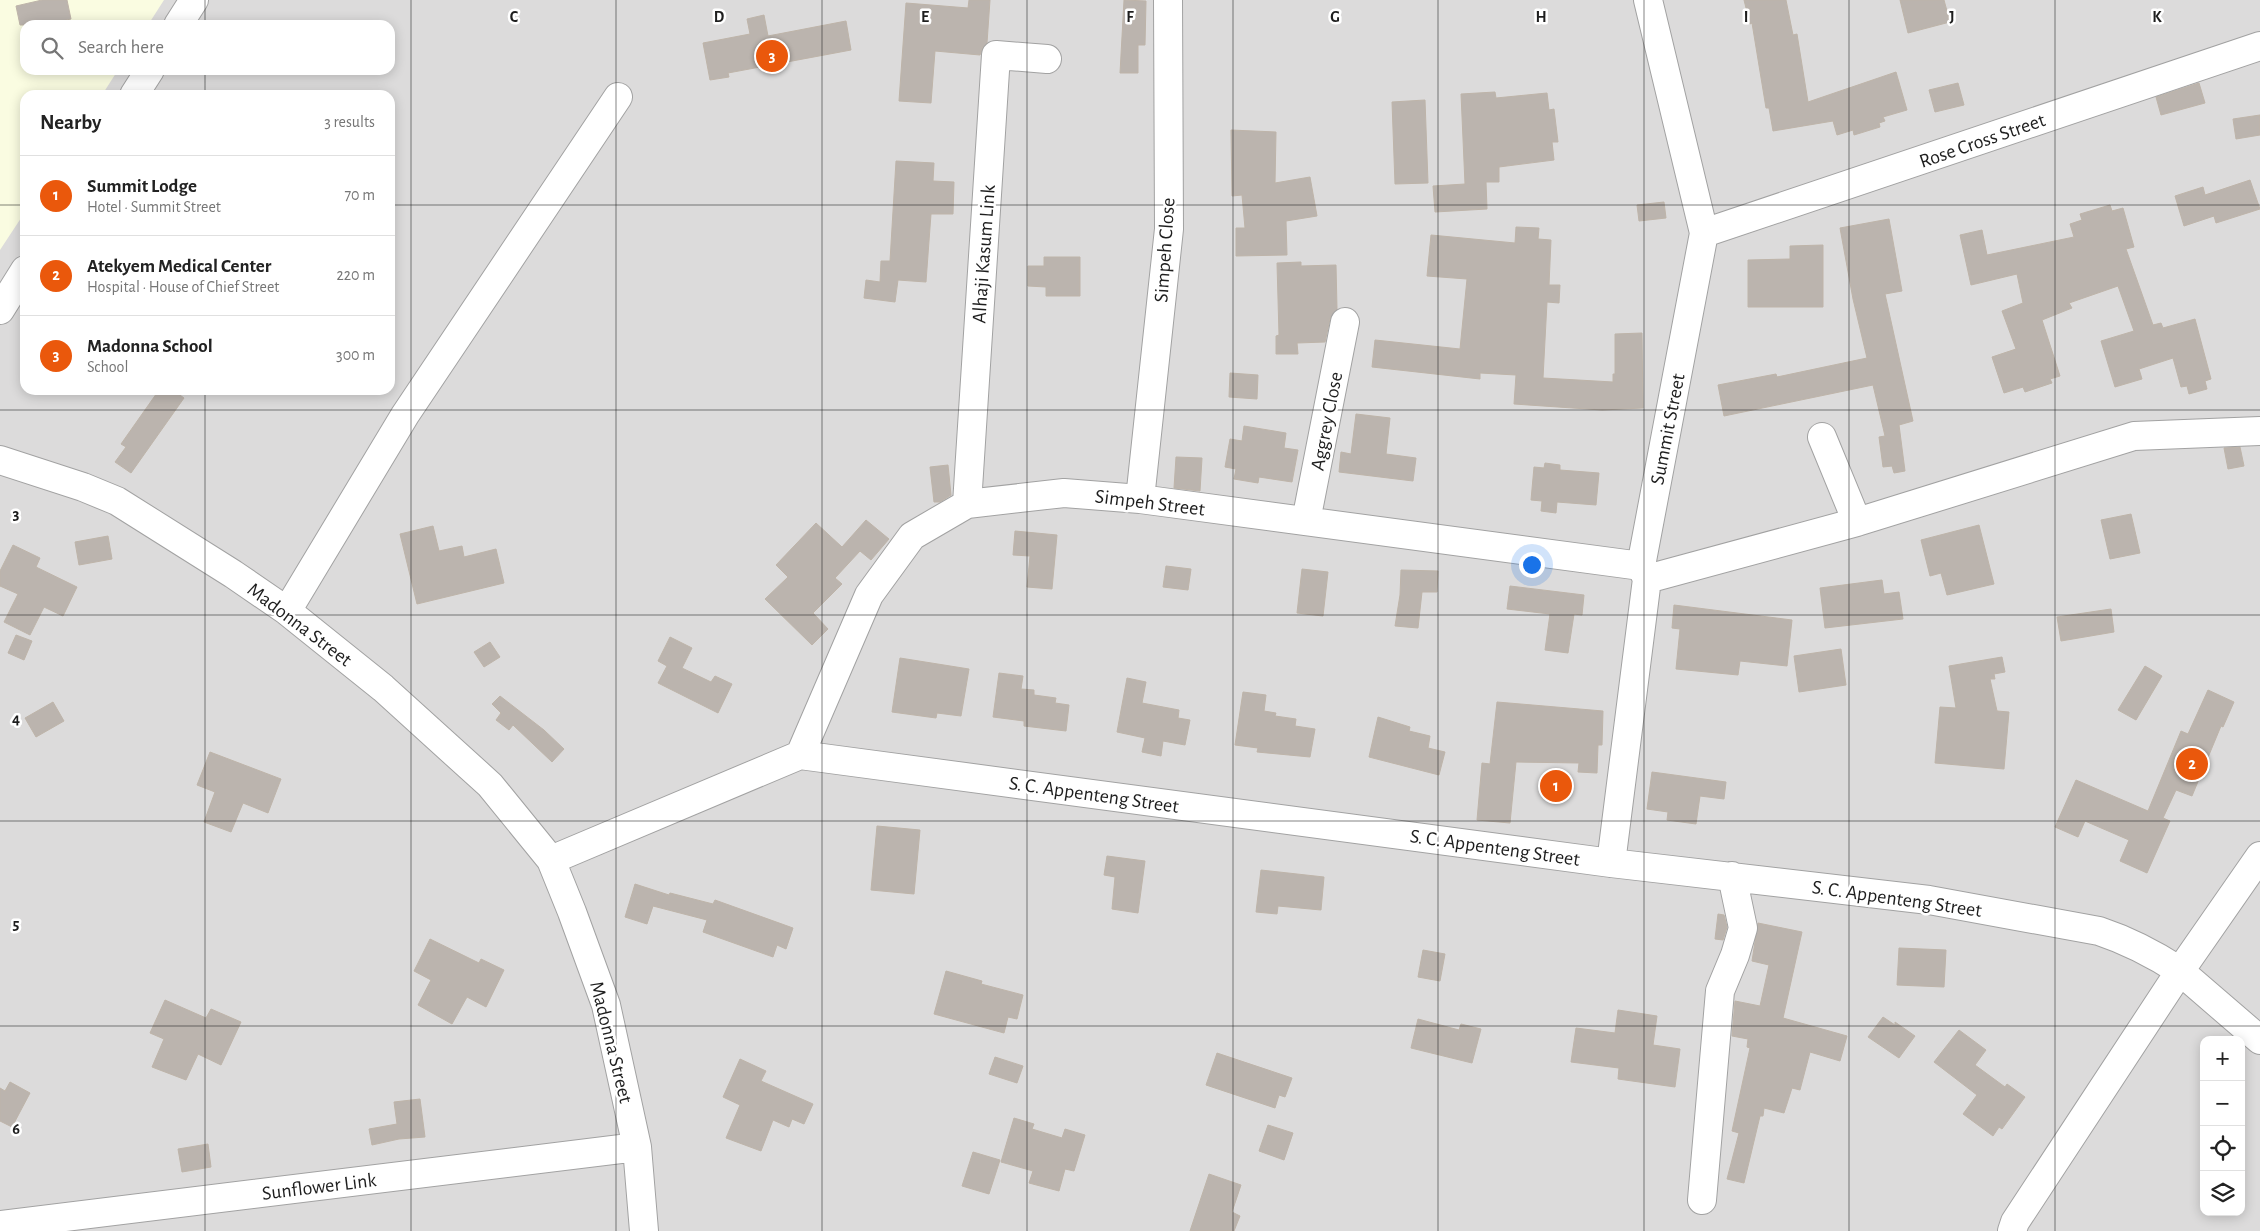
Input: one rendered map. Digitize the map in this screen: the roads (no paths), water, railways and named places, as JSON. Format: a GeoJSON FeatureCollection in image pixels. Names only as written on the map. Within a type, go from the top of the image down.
{"type":"FeatureCollection","features":[{"type":"Feature","properties":{"kind":"street"},"geometry":{"type":"LineString","coordinates":[[181,20],[194,0]]}},
{"type":"Feature","properties":{"kind":"street","name":"Simpeh Close"},"geometry":{"type":"LineString","coordinates":[[1140,500],[1169,229],[1168,0]]}},
{"type":"Feature","properties":{"kind":"street","name":"Summit Street"},"geometry":{"type":"LineString","coordinates":[[1611,862],[1644,572],[1704,233],[1648,0]]}},
{"type":"Feature","properties":{"kind":"street","name":"Rose Cross Street"},"geometry":{"type":"LineString","coordinates":[[1704,233],[2260,46]]}},
{"type":"Feature","properties":{"kind":"street","name":"Alhaji Kasum Link"},"geometry":{"type":"LineString","coordinates":[[967,504],[996,55],[1047,59]]}},
{"type":"Feature","properties":{"kind":"street"},"geometry":{"type":"LineString","coordinates":[[137,90],[147,75]]}},
{"type":"Feature","properties":{"kind":"street"},"geometry":{"type":"LineString","coordinates":[[288,611],[405,415],[618,97]]}},
{"type":"Feature","properties":{"kind":"street"},"geometry":{"type":"LineString","coordinates":[[0,310],[20,278]]}},
{"type":"Feature","properties":{"kind":"street","name":"Aggrey Close"},"geometry":{"type":"LineString","coordinates":[[1306,521],[1345,322]]}},
{"type":"Feature","properties":{"kind":"street"},"geometry":{"type":"LineString","coordinates":[[1644,572],[1857,522],[2134,436],[2260,430]]}},
{"type":"Feature","properties":{"kind":"street"},"geometry":{"type":"LineString","coordinates":[[1822,437],[1857,522]]}},
{"type":"Feature","properties":{"kind":"street","name":"Madonna Street"},"geometry":{"type":"LineString","coordinates":[[0,460],[83,486],[117,501],[288,611],[383,688],[490,785],[551,860],[606,1005],[637,1147],[644,1231]]}},
{"type":"Feature","properties":{"kind":"street","name":"Simpeh Street"},"geometry":{"type":"LineString","coordinates":[[800,756],[869,595],[912,536],[967,504],[1064,493],[1140,500],[1306,521],[1644,572]]}},
{"type":"Feature","properties":{"kind":"street"},"geometry":{"type":"LineString","coordinates":[[551,860],[800,756]]}},
{"type":"Feature","properties":{"kind":"street","name":"S. C. Appenteng Street"},"geometry":{"type":"LineString","coordinates":[[800,756],[1611,862],[1929,900],[2099,931],[2126,940],[2149,951],[2180,971],[2260,1040]]}},
{"type":"Feature","properties":{"kind":"street"},"geometry":{"type":"LineString","coordinates":[[2012,1231],[2015,1222],[2180,971],[2260,856]]}},
{"type":"Feature","properties":{"kind":"street"},"geometry":{"type":"LineString","coordinates":[[1702,1200],[1720,991],[1735,955],[1743,928],[1732,876]]}},
{"type":"Feature","properties":{"kind":"street","name":"Sunflower Link"},"geometry":{"type":"LineString","coordinates":[[0,1226],[637,1147]]}},
{"type":"Feature","properties":{"kind":"place","name":"Madonna School"},"geometry":{"type":"Point","coordinates":[772,56]}},
{"type":"Feature","properties":{"kind":"place","name":"Atekyem Medical Center"},"geometry":{"type":"Point","coordinates":[2192,764]}},
{"type":"Feature","properties":{"kind":"place","name":"Summit Lodge"},"geometry":{"type":"Point","coordinates":[1556,786]}}]}
